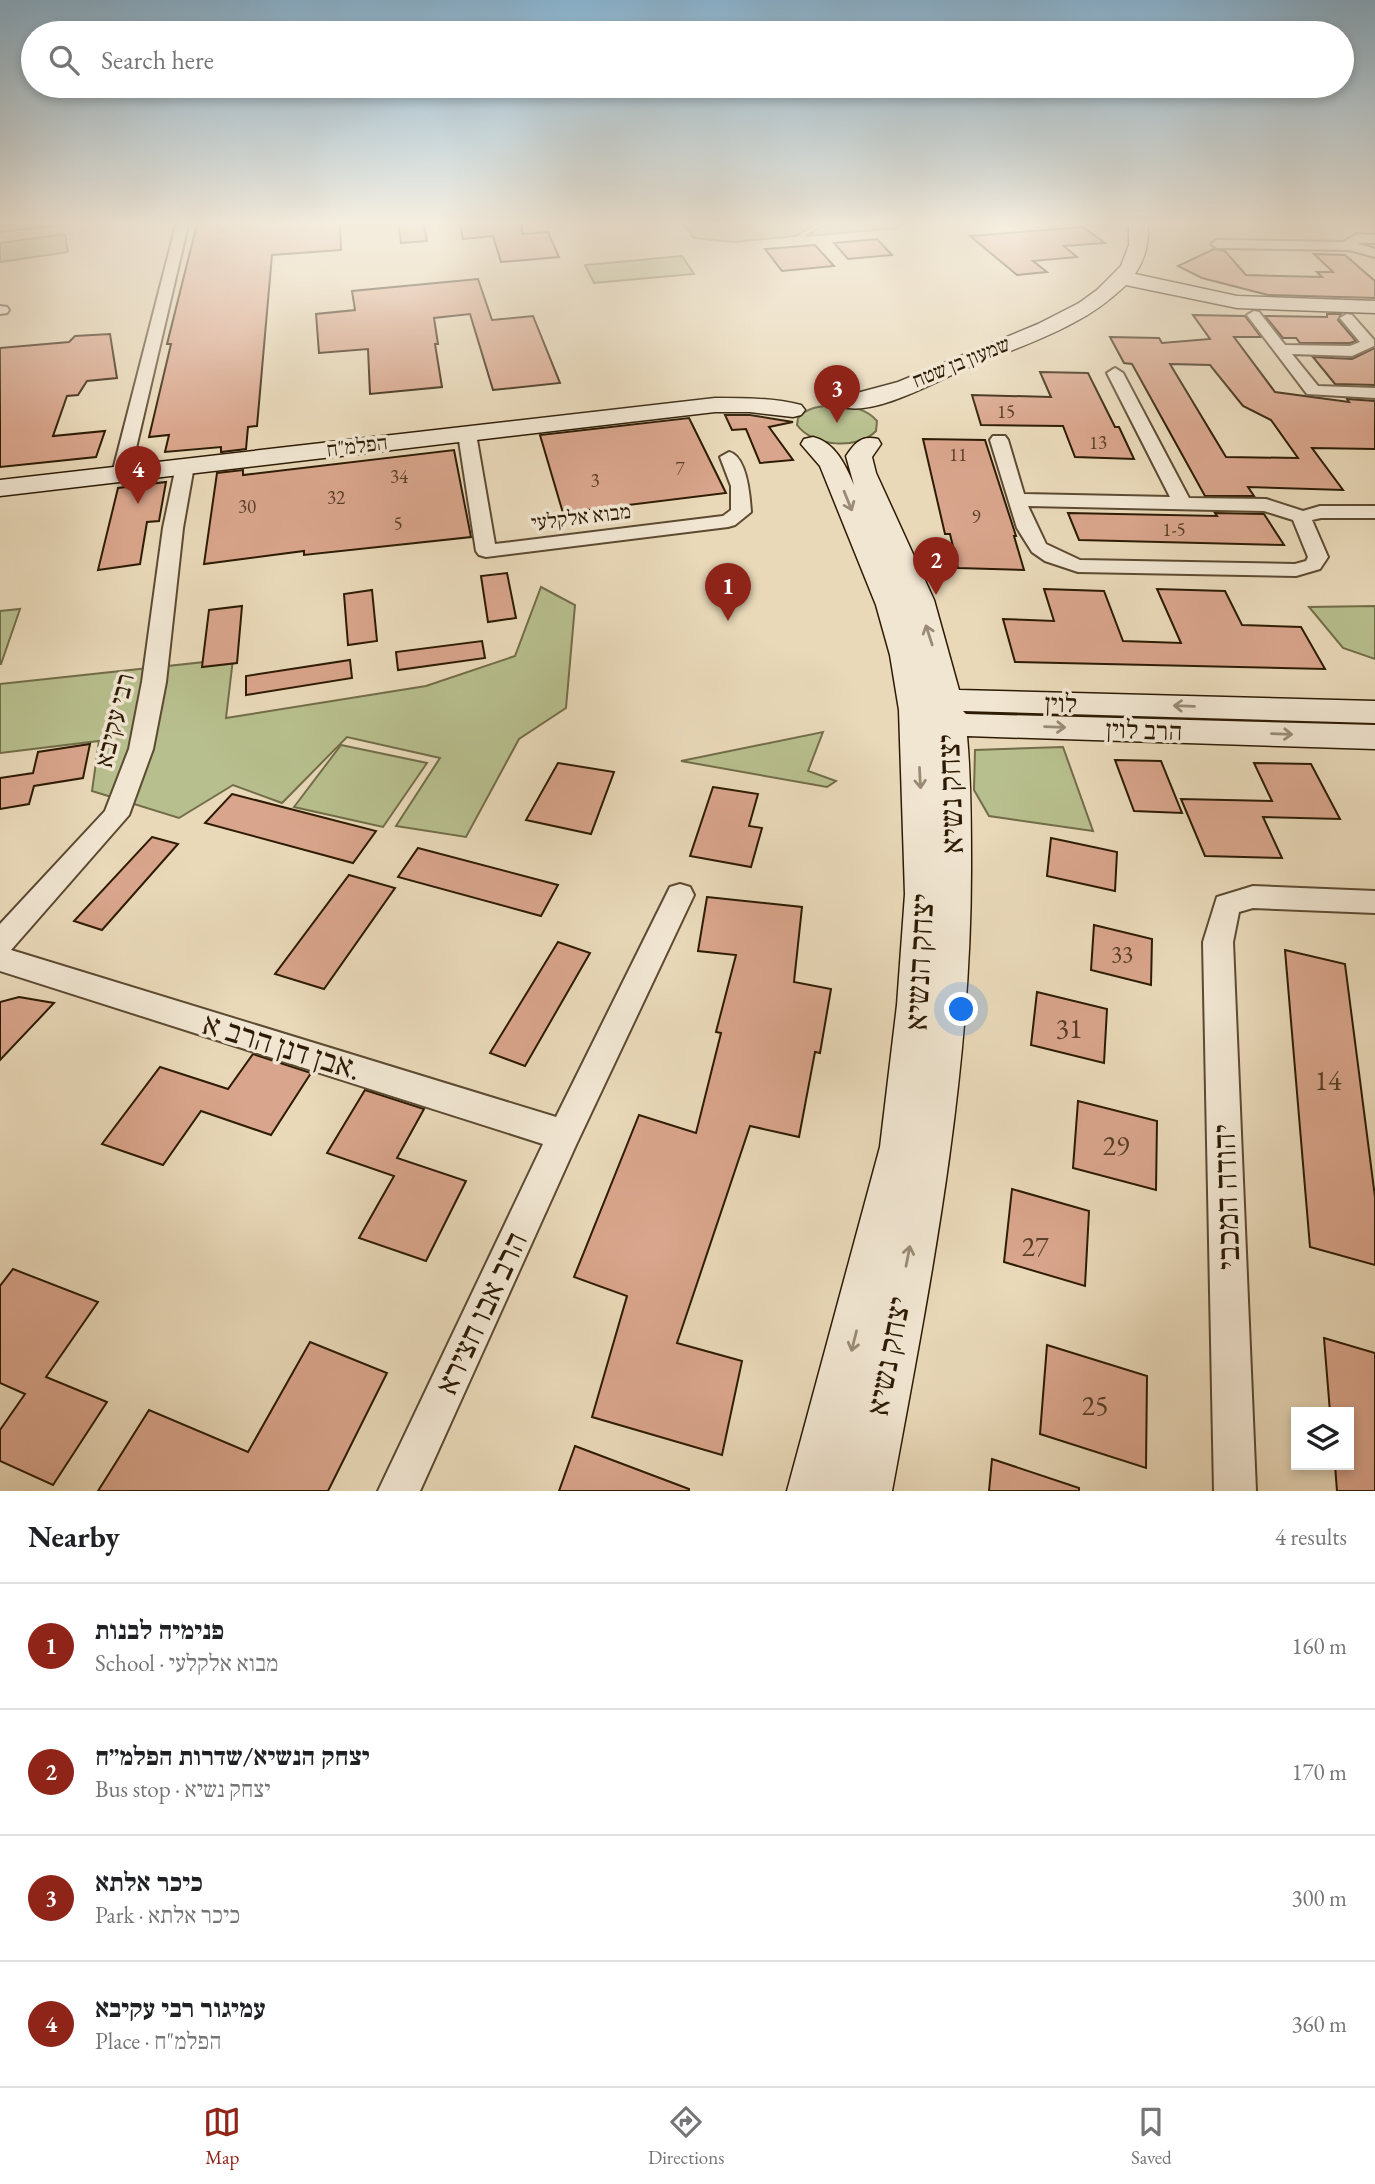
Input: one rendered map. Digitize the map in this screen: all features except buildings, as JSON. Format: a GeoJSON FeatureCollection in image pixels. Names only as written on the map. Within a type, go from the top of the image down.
{"type":"FeatureCollection","features":[{"type":"Feature","properties":{"kind":"street"},"geometry":{"type":"LineString","coordinates":[[121,474],[166,291]]}},
{"type":"Feature","properties":{"kind":"street","name":"שמעון בן שטח"},"geometry":{"type":"LineString","coordinates":[[790,415],[832,402],[873,399],[1023,337],[1120,291]]}},
{"type":"Feature","properties":{"kind":"street"},"geometry":{"type":"LineString","coordinates":[[813,444],[842,448],[883,427],[901,405],[1068,334],[1101,317],[1129,291]]}},
{"type":"Feature","properties":{"kind":"street"},"geometry":{"type":"LineString","coordinates":[[1139,291],[1140,295],[1175,291],[1264,304],[1375,307]]}},
{"type":"Feature","properties":{"kind":"street"},"geometry":{"type":"LineString","coordinates":[[1254,314],[1313,391],[1375,393]]}},
{"type":"Feature","properties":{"kind":"street"},"geometry":{"type":"LineString","coordinates":[[1281,349],[1352,351],[1369,343],[1347,318]]}},
{"type":"Feature","properties":{"kind":"street"},"geometry":{"type":"LineString","coordinates":[[1115,373],[1182,502]]}},
{"type":"Feature","properties":{"kind":"street"},"geometry":{"type":"LineString","coordinates":[[832,402],[869,408],[883,427]]}},
{"type":"Feature","properties":{"kind":"street","name":"הפלמ\"ח"},"geometry":{"type":"LineString","coordinates":[[0,488],[715,405],[790,415]]}},
{"type":"Feature","properties":{"kind":"street","name":"יצחק הנשיא"},"geometry":{"type":"LineString","coordinates":[[790,415],[792,434],[813,444],[832,463],[891,605],[905,654],[939,713],[919,1005],[904,1147],[817,1491]]}},
{"type":"Feature","properties":{"kind":"street","name":"יצחק נשיא"},"geometry":{"type":"LineString","coordinates":[[862,1491],[926,1166],[946,1009],[952,897],[939,713],[913,586],[865,482],[859,456],[883,427]]}},
{"type":"Feature","properties":{"kind":"street","name":"מבוא אלקלעי"},"geometry":{"type":"LineString","coordinates":[[467,434],[486,551],[728,521],[741,512],[740,486],[729,457]]}},
{"type":"Feature","properties":{"kind":"street"},"geometry":{"type":"LineString","coordinates":[[999,440],[1018,500],[1038,547],[1056,558],[1078,566],[1296,570],[1313,565],[1318,557],[1302,523],[1303,517]]}},
{"type":"Feature","properties":{"kind":"street","name":"רבי עקיבא"},"geometry":{"type":"LineString","coordinates":[[0,943],[116,815],[141,749],[154,682],[172,536],[185,466]]}},
{"type":"Feature","properties":{"kind":"street"},"geometry":{"type":"LineString","coordinates":[[1018,500],[1266,505],[1303,517],[1320,512],[1375,512]]}},
{"type":"Feature","properties":{"kind":"street","name":"לוין"},"geometry":{"type":"LineString","coordinates":[[939,713],[1375,712]]}},
{"type":"Feature","properties":{"kind":"street"},"geometry":{"type":"LineString","coordinates":[[939,713],[966,746],[1005,713]]}},
{"type":"Feature","properties":{"kind":"street","name":"הרב לוין"},"geometry":{"type":"LineString","coordinates":[[1005,713],[1375,737]]}},
{"type":"Feature","properties":{"kind":"street","name":"הרב אבו חצירא"},"geometry":{"type":"LineString","coordinates":[[399,1491],[564,1135],[680,895]]}},
{"type":"Feature","properties":{"kind":"street","name":"יהודה המכבי"},"geometry":{"type":"LineString","coordinates":[[1235,1491],[1217,943],[1227,905],[1253,897],[1375,902]]}},
{"type":"Feature","properties":{"kind":"street","name":"אבן דנן הרב א."},"geometry":{"type":"LineString","coordinates":[[0,959],[564,1135]]}},
{"type":"Feature","properties":{"kind":"green space"},"geometry":{"type":"Polygon","coordinates":[[[838,405],[869,414],[877,421],[876,431],[858,441],[836,443],[814,438],[797,425],[798,418],[806,411],[838,405]]]}},
{"type":"Feature","properties":{"kind":"green space"},"geometry":{"type":"Polygon","coordinates":[[[541,587],[575,605],[566,708],[519,739],[466,837],[396,826],[440,758],[347,737],[282,803],[233,785],[179,818],[92,791],[99,741],[0,753],[0,684],[233,659],[226,718],[426,686],[515,656],[541,587]]]}},
{"type":"Feature","properties":{"kind":"green space"},"geometry":{"type":"Polygon","coordinates":[[[1375,606],[1375,659],[1343,648],[1309,607],[1375,606]]]}},
{"type":"Feature","properties":{"kind":"green space"},"geometry":{"type":"Polygon","coordinates":[[[20,609],[1,664],[0,664],[0,611],[20,609]]]}},
{"type":"Feature","properties":{"kind":"green space"},"geometry":{"type":"Polygon","coordinates":[[[823,732],[808,771],[836,781],[827,787],[681,761],[823,732]]]}},
{"type":"Feature","properties":{"kind":"green space"},"geometry":{"type":"Polygon","coordinates":[[[341,745],[427,763],[383,827],[294,807],[341,745]]]}},
{"type":"Feature","properties":{"kind":"green space"},"geometry":{"type":"Polygon","coordinates":[[[1063,747],[1093,831],[989,816],[974,790],[975,750],[1063,747]]]}},
{"type":"Feature","properties":{"kind":"place","name":"כיכר אלתא"},"geometry":{"type":"Point","coordinates":[837,423]}},
{"type":"Feature","properties":{"kind":"place","name":"עמיגור רבי עקיבא"},"geometry":{"type":"Point","coordinates":[138,504]}},
{"type":"Feature","properties":{"kind":"place","name":"יצחק הנשיא/שדרות הפלמ״ח"},"geometry":{"type":"Point","coordinates":[936,595]}},
{"type":"Feature","properties":{"kind":"place","name":"פנימיה לבנות"},"geometry":{"type":"Point","coordinates":[728,621]}}]}
